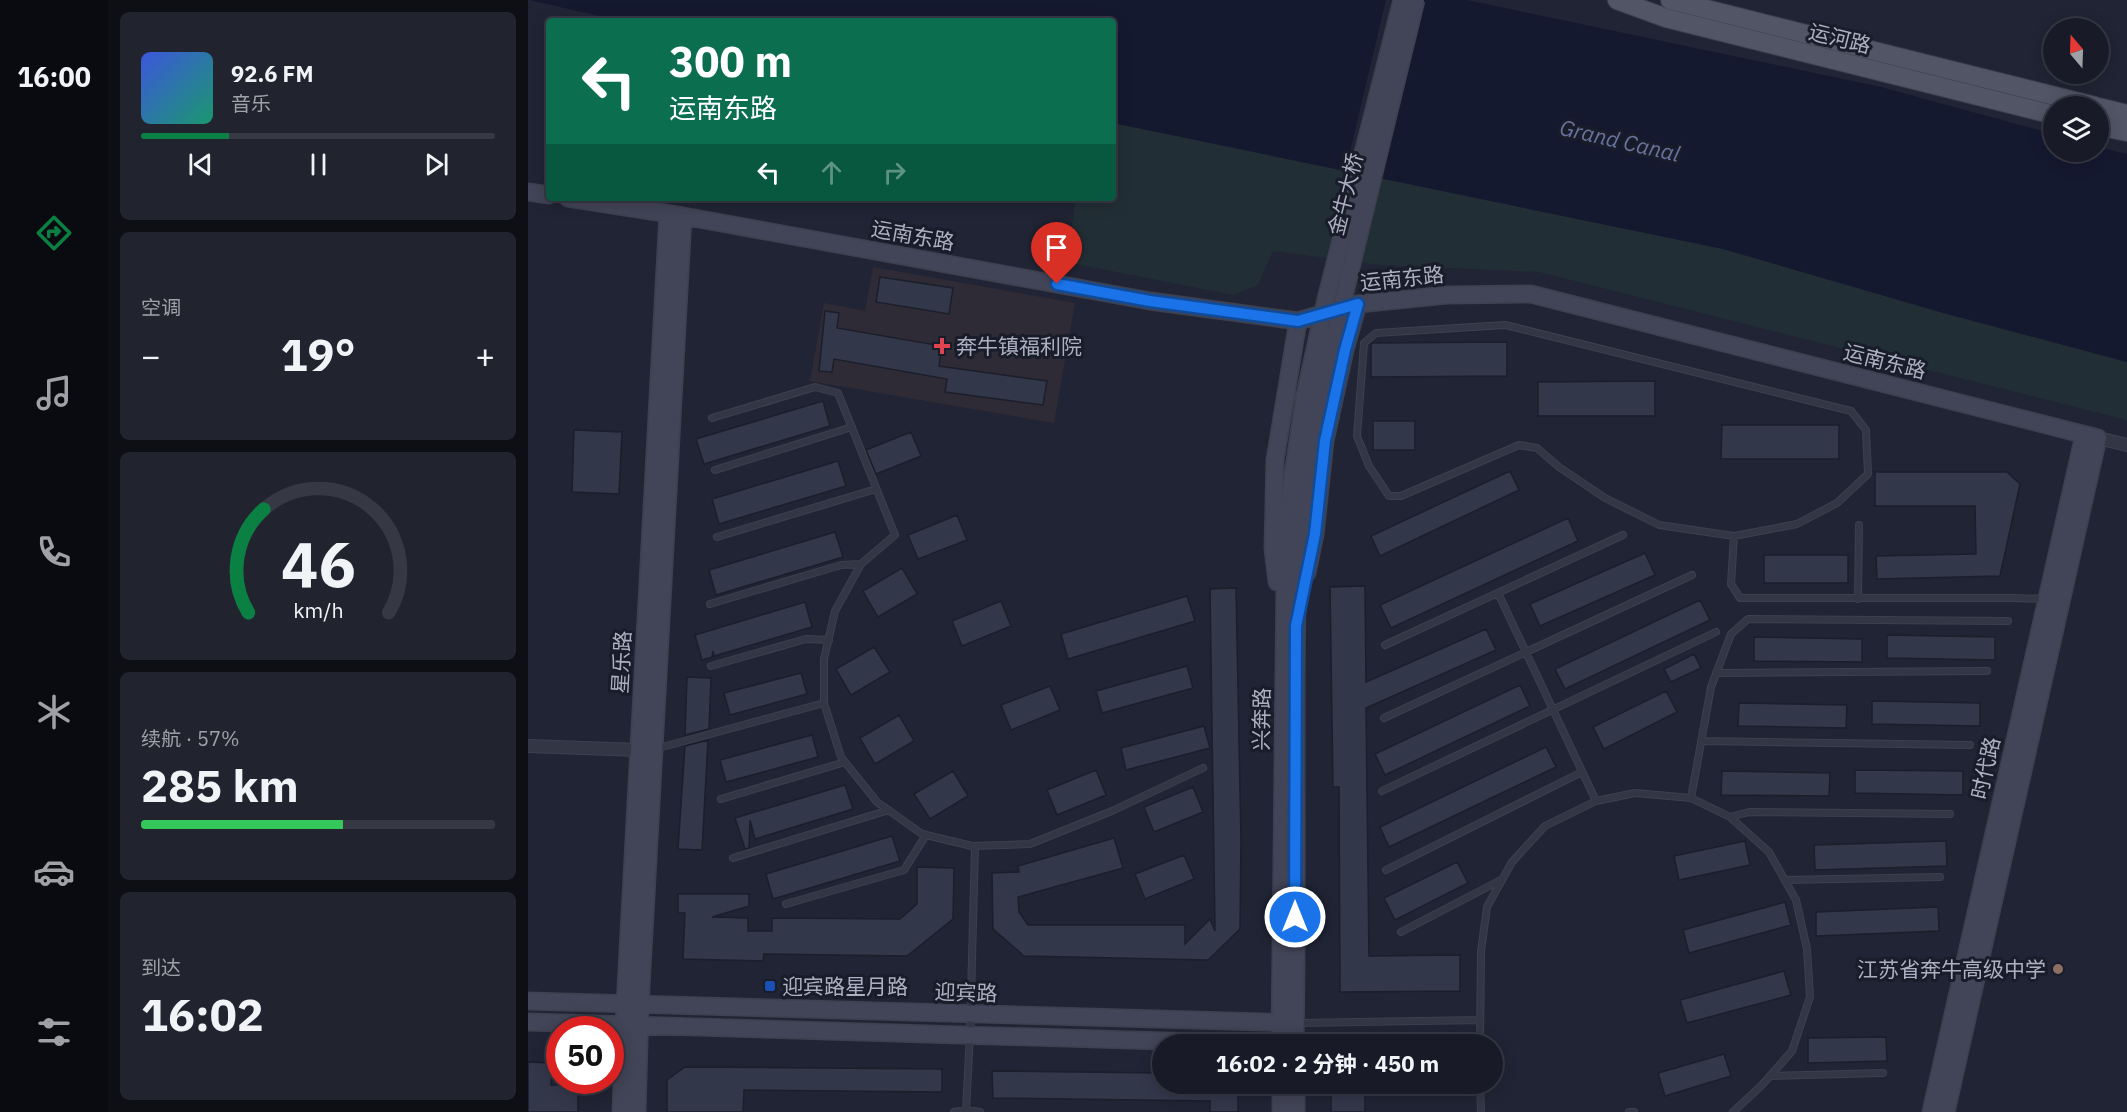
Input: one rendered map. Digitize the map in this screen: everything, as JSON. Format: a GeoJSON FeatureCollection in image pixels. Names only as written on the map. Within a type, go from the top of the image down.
{"type":"FeatureCollection","features":[{"type":"Feature","properties":{"kind":"main road","name":"运河路"},"geometry":{"type":"LineString","coordinates":[[1617,0],[1666,18],[2043,112]]}},
{"type":"Feature","properties":{"kind":"main road","name":"运河路"},"geometry":{"type":"LineString","coordinates":[[1670,0],[2053,96]]}},
{"type":"Feature","properties":{"kind":"main road","name":"运河路"},"geometry":{"type":"LineString","coordinates":[[2109,110],[2127,114]]}},
{"type":"Feature","properties":{"kind":"main road"},"geometry":{"type":"LineString","coordinates":[[2109,128],[2127,132]]}},
{"type":"Feature","properties":{"kind":"street","name":"金牛大桥"},"geometry":{"type":"LineString","coordinates":[[1312,397],[1326,299],[1402,0]]}},
{"type":"Feature","properties":{"kind":"street","name":"金牛大桥"},"geometry":{"type":"LineString","coordinates":[[1312,397],[1370,185],[1416,0]]}},
{"type":"Feature","properties":{"kind":"street"},"geometry":{"type":"LineString","coordinates":[[528,192],[546,195]]}},
{"type":"Feature","properties":{"kind":"street","name":"运南东路"},"geometry":{"type":"LineString","coordinates":[[587,201],[1150,301],[1298,321],[1358,304],[1447,295],[1531,294],[2127,445]]}},
{"type":"Feature","properties":{"kind":"street","name":"星乐路"},"geometry":{"type":"LineString","coordinates":[[621,1112],[632,1025],[675,215]]}},
{"type":"Feature","properties":{"kind":"street"},"geometry":{"type":"LineString","coordinates":[[1290,627],[1315,534],[1325,441],[1345,350],[1358,304]]}},
{"type":"Feature","properties":{"kind":"street"},"geometry":{"type":"LineString","coordinates":[[1290,627],[1278,594],[1273,548],[1275,460],[1298,321]]}},
{"type":"Feature","properties":{"kind":"street"},"geometry":{"type":"LineString","coordinates":[[1292,1034],[1288,1023],[1291,488],[1312,397]]}},
{"type":"Feature","properties":{"kind":"street","name":"时代路"},"geometry":{"type":"LineString","coordinates":[[1931,1112],[2047,599],[2091,437]]}},
{"type":"Feature","properties":{"kind":"street","name":"时代路"},"geometry":{"type":"LineString","coordinates":[[1946,1112],[2091,437]]}},
{"type":"Feature","properties":{"kind":"street"},"geometry":{"type":"LineString","coordinates":[[528,746],[646,749]]}},
{"type":"Feature","properties":{"kind":"street","name":"迎宾路"},"geometry":{"type":"LineString","coordinates":[[528,1001],[1288,1023]]}},
{"type":"Feature","properties":{"kind":"street","name":"迎宾路"},"geometry":{"type":"LineString","coordinates":[[528,1022],[1152,1041]]}},
{"type":"Feature","properties":{"kind":"street"},"geometry":{"type":"LineString","coordinates":[[1284,1034],[1288,1023]]}},
{"type":"Feature","properties":{"kind":"street","name":"星乐路"},"geometry":{"type":"LineString","coordinates":[[632,1025],[637,1112]]}},
{"type":"Feature","properties":{"kind":"street"},"geometry":{"type":"LineString","coordinates":[[1281,1094],[1281,1112]]}},
{"type":"Feature","properties":{"kind":"street"},"geometry":{"type":"LineString","coordinates":[[1296,1094],[1296,1112]]}},
{"type":"Feature","properties":{"kind":"lane"},"geometry":{"type":"LineString","coordinates":[[1505,325],[1851,411],[1866,430],[1868,474],[1837,503],[1797,524],[1734,536],[1659,525],[1605,498],[1559,467],[1537,448],[1519,445],[1401,496],[1389,496],[1369,466],[1357,436],[1364,343],[1376,333],[1505,325]]}},
{"type":"Feature","properties":{"kind":"lane"},"geometry":{"type":"LineString","coordinates":[[712,418],[815,387],[838,393],[895,535],[861,564],[835,611],[824,659],[825,703],[841,757],[877,802],[926,835],[975,846],[1029,844],[1112,811],[1203,768]]}},
{"type":"Feature","properties":{"kind":"lane"},"geometry":{"type":"LineString","coordinates":[[714,470],[852,427]]}},
{"type":"Feature","properties":{"kind":"lane"},"geometry":{"type":"LineString","coordinates":[[717,537],[876,489]]}},
{"type":"Feature","properties":{"kind":"lane"},"geometry":{"type":"LineString","coordinates":[[1858,599],[1859,525]]}},
{"type":"Feature","properties":{"kind":"lane"},"geometry":{"type":"LineString","coordinates":[[1385,645],[1623,535]]}},
{"type":"Feature","properties":{"kind":"lane"},"geometry":{"type":"LineString","coordinates":[[1734,536],[1731,584],[1740,598],[2047,599]]}},
{"type":"Feature","properties":{"kind":"lane"},"geometry":{"type":"LineString","coordinates":[[710,604],[841,565],[861,564]]}},
{"type":"Feature","properties":{"kind":"lane"},"geometry":{"type":"LineString","coordinates":[[1384,718],[1692,575]]}},
{"type":"Feature","properties":{"kind":"lane"},"geometry":{"type":"LineString","coordinates":[[1498,593],[1596,801]]}},
{"type":"Feature","properties":{"kind":"lane"},"geometry":{"type":"LineString","coordinates":[[1691,798],[1711,687],[1731,634],[1748,619],[2008,621]]}},
{"type":"Feature","properties":{"kind":"lane"},"geometry":{"type":"LineString","coordinates":[[1382,791],[1716,632]]}},
{"type":"Feature","properties":{"kind":"lane"},"geometry":{"type":"LineString","coordinates":[[711,666],[806,639],[829,640]]}},
{"type":"Feature","properties":{"kind":"lane"},"geometry":{"type":"LineString","coordinates":[[1716,673],[1987,671]]}},
{"type":"Feature","properties":{"kind":"lane"},"geometry":{"type":"LineString","coordinates":[[646,749],[825,703]]}},
{"type":"Feature","properties":{"kind":"lane"},"geometry":{"type":"LineString","coordinates":[[1701,741],[1970,745]]}},
{"type":"Feature","properties":{"kind":"lane"},"geometry":{"type":"LineString","coordinates":[[721,799],[845,762]]}},
{"type":"Feature","properties":{"kind":"lane"},"geometry":{"type":"LineString","coordinates":[[1386,870],[1582,772]]}},
{"type":"Feature","properties":{"kind":"lane"},"geometry":{"type":"LineString","coordinates":[[1480,1034],[1480,951],[1487,906],[1512,862],[1545,825],[1596,801],[1635,793],[1691,798],[1730,817],[1769,852],[1796,900],[1807,950],[1810,997],[1792,1051],[1770,1076],[1732,1112]]}},
{"type":"Feature","properties":{"kind":"lane"},"geometry":{"type":"LineString","coordinates":[[733,858],[889,810]]}},
{"type":"Feature","properties":{"kind":"lane"},"geometry":{"type":"LineString","coordinates":[[1730,817],[1749,812],[1950,814]]}},
{"type":"Feature","properties":{"kind":"lane"},"geometry":{"type":"LineString","coordinates":[[786,904],[904,870],[926,835]]}},
{"type":"Feature","properties":{"kind":"lane"},"geometry":{"type":"LineString","coordinates":[[966,1110],[975,846]]}},
{"type":"Feature","properties":{"kind":"lane"},"geometry":{"type":"LineString","coordinates":[[1785,880],[1940,877]]}},
{"type":"Feature","properties":{"kind":"lane"},"geometry":{"type":"LineString","coordinates":[[1401,932],[1502,879]]}},
{"type":"Feature","properties":{"kind":"lane"},"geometry":{"type":"LineString","coordinates":[[1288,1023],[1480,1020]]}},
{"type":"Feature","properties":{"kind":"lane"},"geometry":{"type":"LineString","coordinates":[[1770,1076],[1883,1072]]}},
{"type":"Feature","properties":{"kind":"lane"},"geometry":{"type":"LineString","coordinates":[[1480,1094],[1480,1112]]}},
{"type":"Feature","properties":{"kind":"lane"},"geometry":{"type":"LineString","coordinates":[[954,1112],[966,1110],[980,1112]]}},
{"type":"Feature","properties":{"kind":"lane"},"geometry":{"type":"LineString","coordinates":[[1629,1112],[1635,1112]]}},
{"type":"Feature","properties":{"kind":"shaded area"},"geometry":{"type":"Polygon","coordinates":[[[1116,124],[1723,249],[1940,312],[2127,362],[2127,420],[1539,272],[1381,265],[1273,251],[1258,285],[1233,295],[1066,262],[1076,201],[1116,201],[1116,124]]]}},
{"type":"Feature","properties":{"kind":"shaded area","name":"奔牛镇福利院"},"geometry":{"type":"Polygon","coordinates":[[[873,267],[1075,303],[1054,423],[810,381],[824,303],[865,311],[873,267]]]}},
{"type":"Feature","properties":{"kind":"water","name":"Grand Canal"},"geometry":{"type":"Polygon","coordinates":[[[529,0],[1467,0],[1881,87],[2043,131],[2043,162],[2109,162],[2109,150],[2127,154],[2127,362],[1940,312],[1723,249],[1116,124],[1116,18],[609,18],[529,0]]]}},
{"type":"Feature","properties":{"kind":"pier"},"geometry":{"type":"Polygon","coordinates":[[[1386,0],[1420,0],[1377,180],[1345,173],[1386,0]]]}},
{"type":"Feature","properties":{"kind":"building"},"geometry":{"type":"Polygon","coordinates":[[[880,277],[953,288],[949,314],[876,302],[880,277]]]}},
{"type":"Feature","properties":{"kind":"building"},"geometry":{"type":"Polygon","coordinates":[[[825,311],[839,313],[837,328],[942,346],[939,366],[1047,381],[1043,405],[945,392],[947,379],[834,359],[832,372],[819,371],[825,311]]]}},
{"type":"Feature","properties":{"kind":"building"},"geometry":{"type":"Polygon","coordinates":[[[1507,342],[1507,376],[1371,377],[1371,344],[1373,343],[1507,342]]]}},
{"type":"Feature","properties":{"kind":"building"},"geometry":{"type":"Polygon","coordinates":[[[1655,381],[1655,416],[1538,416],[1538,382],[1655,381]]]}},
{"type":"Feature","properties":{"kind":"building"},"geometry":{"type":"Polygon","coordinates":[[[823,401],[830,426],[704,464],[696,439],[823,401]]]}},
{"type":"Feature","properties":{"kind":"building"},"geometry":{"type":"Polygon","coordinates":[[[1373,421],[1415,421],[1415,450],[1373,450],[1373,421]]]}},
{"type":"Feature","properties":{"kind":"building"},"geometry":{"type":"Polygon","coordinates":[[[1722,425],[1839,425],[1839,459],[1721,459],[1722,425]]]}},
{"type":"Feature","properties":{"kind":"building"},"geometry":{"type":"Polygon","coordinates":[[[574,430],[622,432],[619,494],[572,492],[574,430]]]}},
{"type":"Feature","properties":{"kind":"building"},"geometry":{"type":"Polygon","coordinates":[[[911,432],[921,456],[876,474],[866,450],[911,432]]]}},
{"type":"Feature","properties":{"kind":"building"},"geometry":{"type":"Polygon","coordinates":[[[838,461],[846,486],[719,524],[712,499],[838,461]]]}},
{"type":"Feature","properties":{"kind":"building"},"geometry":{"type":"Polygon","coordinates":[[[1510,471],[1519,490],[1380,556],[1371,536],[1510,471]]]}},
{"type":"Feature","properties":{"kind":"building"},"geometry":{"type":"Polygon","coordinates":[[[1875,472],[2007,472],[2020,484],[2000,576],[1877,579],[1876,556],[1976,554],[1975,506],[1875,506],[1875,472]]]}},
{"type":"Feature","properties":{"kind":"building"},"geometry":{"type":"Polygon","coordinates":[[[957,515],[967,540],[918,559],[908,535],[957,515]]]}},
{"type":"Feature","properties":{"kind":"building"},"geometry":{"type":"Polygon","coordinates":[[[1568,518],[1578,541],[1391,628],[1380,605],[1568,518]]]}},
{"type":"Feature","properties":{"kind":"building"},"geometry":{"type":"Polygon","coordinates":[[[835,532],[843,557],[716,595],[709,570],[835,532]]]}},
{"type":"Feature","properties":{"kind":"building"},"geometry":{"type":"Polygon","coordinates":[[[1645,553],[1655,575],[1540,626],[1530,604],[1645,553]]]}},
{"type":"Feature","properties":{"kind":"building"},"geometry":{"type":"Polygon","coordinates":[[[1764,555],[1848,555],[1848,583],[1764,583],[1764,555]]]}},
{"type":"Feature","properties":{"kind":"building"},"geometry":{"type":"Polygon","coordinates":[[[902,568],[917,594],[878,617],[863,591],[902,568]]]}},
{"type":"Feature","properties":{"kind":"building"},"geometry":{"type":"Polygon","coordinates":[[[1365,586],[1366,682],[1486,629],[1496,650],[1366,708],[1369,956],[1460,955],[1460,991],[1340,992],[1339,787],[1333,787],[1330,587],[1365,586]]]}},
{"type":"Feature","properties":{"kind":"building"},"geometry":{"type":"Polygon","coordinates":[[[1236,588],[1241,840],[1240,929],[1208,960],[1024,956],[993,929],[992,873],[1019,872],[1018,866],[1114,838],[1123,868],[1018,897],[1019,912],[1028,925],[1185,925],[1185,944],[1210,919],[1215,931],[1210,589],[1236,588]]]}},
{"type":"Feature","properties":{"kind":"building"},"geometry":{"type":"Polygon","coordinates":[[[1187,596],[1195,621],[1068,659],[1061,634],[1187,596]]]}},
{"type":"Feature","properties":{"kind":"building"},"geometry":{"type":"Polygon","coordinates":[[[1700,600],[1710,620],[1565,689],[1555,669],[1700,600]]]}},
{"type":"Feature","properties":{"kind":"building"},"geometry":{"type":"Polygon","coordinates":[[[1001,601],[1011,626],[962,646],[952,621],[1001,601]]]}},
{"type":"Feature","properties":{"kind":"building"},"geometry":{"type":"Polygon","coordinates":[[[805,602],[812,627],[714,656],[713,651],[712,657],[702,660],[695,635],[805,602]]]}},
{"type":"Feature","properties":{"kind":"building"},"geometry":{"type":"Polygon","coordinates":[[[1887,635],[1995,637],[1995,660],[1887,658],[1887,635]]]}},
{"type":"Feature","properties":{"kind":"building"},"geometry":{"type":"Polygon","coordinates":[[[1754,637],[1862,639],[1862,662],[1754,661],[1754,637]]]}},
{"type":"Feature","properties":{"kind":"building"},"geometry":{"type":"Polygon","coordinates":[[[874,647],[890,672],[851,695],[836,669],[874,647]]]}},
{"type":"Feature","properties":{"kind":"building"},"geometry":{"type":"Polygon","coordinates":[[[1694,654],[1701,668],[1671,682],[1664,669],[1694,654]]]}},
{"type":"Feature","properties":{"kind":"building"},"geometry":{"type":"Polygon","coordinates":[[[1187,666],[1193,688],[1102,713],[1096,691],[1187,666]]]}},
{"type":"Feature","properties":{"kind":"building"},"geometry":{"type":"Polygon","coordinates":[[[801,673],[807,694],[730,715],[724,693],[801,673]]]}},
{"type":"Feature","properties":{"kind":"building"},"geometry":{"type":"Polygon","coordinates":[[[687,677],[711,678],[709,729],[685,735],[687,677]]]}},
{"type":"Feature","properties":{"kind":"building"},"geometry":{"type":"Polygon","coordinates":[[[1520,685],[1530,706],[1385,775],[1375,754],[1520,685]]]}},
{"type":"Feature","properties":{"kind":"building"},"geometry":{"type":"Polygon","coordinates":[[[1050,686],[1060,710],[1011,730],[1001,705],[1050,686]]]}},
{"type":"Feature","properties":{"kind":"building"},"geometry":{"type":"Polygon","coordinates":[[[1666,691],[1677,712],[1604,749],[1593,727],[1666,691]]]}},
{"type":"Feature","properties":{"kind":"building"},"geometry":{"type":"Polygon","coordinates":[[[1872,701],[1980,703],[1980,726],[1872,724],[1872,701]]]}},
{"type":"Feature","properties":{"kind":"building"},"geometry":{"type":"Polygon","coordinates":[[[1739,703],[1847,705],[1846,728],[1738,726],[1739,703]]]}},
{"type":"Feature","properties":{"kind":"building"},"geometry":{"type":"Polygon","coordinates":[[[899,715],[914,741],[875,764],[860,738],[899,715]]]}},
{"type":"Feature","properties":{"kind":"building"},"geometry":{"type":"Polygon","coordinates":[[[1204,726],[1210,748],[1126,770],[1121,748],[1204,726]]]}},
{"type":"Feature","properties":{"kind":"building"},"geometry":{"type":"Polygon","coordinates":[[[812,735],[818,757],[726,782],[720,760],[812,735]]]}},
{"type":"Feature","properties":{"kind":"building"},"geometry":{"type":"Polygon","coordinates":[[[708,740],[702,850],[678,849],[685,746],[708,740]]]}},
{"type":"Feature","properties":{"kind":"building"},"geometry":{"type":"Polygon","coordinates":[[[1546,747],[1556,767],[1389,847],[1380,827],[1546,747]]]}},
{"type":"Feature","properties":{"kind":"building"},"geometry":{"type":"Polygon","coordinates":[[[1096,770],[1106,795],[1057,815],[1047,790],[1096,770]]]}},
{"type":"Feature","properties":{"kind":"building"},"geometry":{"type":"Polygon","coordinates":[[[1855,770],[1963,771],[1963,795],[1855,793],[1855,770]]]}},
{"type":"Feature","properties":{"kind":"building"},"geometry":{"type":"Polygon","coordinates":[[[953,771],[968,796],[930,819],[914,794],[953,771]]]}},
{"type":"Feature","properties":{"kind":"building"},"geometry":{"type":"Polygon","coordinates":[[[1722,771],[1830,773],[1829,796],[1721,795],[1722,771]]]}},
{"type":"Feature","properties":{"kind":"building"},"geometry":{"type":"Polygon","coordinates":[[[845,785],[853,809],[755,839],[750,820],[749,848],[745,849],[735,818],[845,785]]]}},
{"type":"Feature","properties":{"kind":"building"},"geometry":{"type":"Polygon","coordinates":[[[1193,787],[1203,812],[1154,832],[1144,807],[1193,787]]]}},
{"type":"Feature","properties":{"kind":"building"},"geometry":{"type":"Polygon","coordinates":[[[892,836],[900,861],[773,899],[766,874],[892,836]]]}},
{"type":"Feature","properties":{"kind":"building"},"geometry":{"type":"Polygon","coordinates":[[[1745,841],[1750,865],[1679,880],[1674,856],[1745,841]]]}},
{"type":"Feature","properties":{"kind":"building"},"geometry":{"type":"Polygon","coordinates":[[[1946,841],[1947,866],[1815,870],[1814,845],[1946,841]]]}},
{"type":"Feature","properties":{"kind":"building"},"geometry":{"type":"Polygon","coordinates":[[[1184,855],[1194,879],[1145,899],[1135,874],[1184,855]]]}},
{"type":"Feature","properties":{"kind":"building"},"geometry":{"type":"Polygon","coordinates":[[[1457,862],[1468,883],[1395,920],[1384,898],[1457,862]]]}},
{"type":"Feature","properties":{"kind":"building"},"geometry":{"type":"Polygon","coordinates":[[[917,867],[954,868],[953,919],[907,956],[764,954],[763,961],[683,959],[685,913],[678,913],[678,894],[749,894],[749,906],[712,917],[748,918],[748,931],[772,931],[772,918],[900,919],[917,904],[917,867]]]}},
{"type":"Feature","properties":{"kind":"building"},"geometry":{"type":"Polygon","coordinates":[[[1785,902],[1791,925],[1689,953],[1683,930],[1785,902]]]}},
{"type":"Feature","properties":{"kind":"building"},"geometry":{"type":"Polygon","coordinates":[[[1938,907],[1939,931],[1816,936],[1816,912],[1938,907]]]}},
{"type":"Feature","properties":{"kind":"building"},"geometry":{"type":"Polygon","coordinates":[[[1784,971],[1791,995],[1687,1023],[1680,1000],[1784,971]]]}},
{"type":"Feature","properties":{"kind":"building"},"geometry":{"type":"Polygon","coordinates":[[[1886,1037],[1887,1061],[1808,1063],[1808,1038],[1886,1037]]]}},
{"type":"Feature","properties":{"kind":"building"},"geometry":{"type":"Polygon","coordinates":[[[1724,1054],[1731,1076],[1665,1096],[1658,1073],[1724,1054]]]}},
{"type":"Feature","properties":{"kind":"building"},"geometry":{"type":"Polygon","coordinates":[[[528,1062],[546,1063],[546,1094],[578,1094],[578,1112],[528,1112],[528,1062]]]}},
{"type":"Feature","properties":{"kind":"building"},"geometry":{"type":"Polygon","coordinates":[[[685,1067],[942,1069],[942,1092],[744,1090],[743,1112],[667,1112],[667,1080],[685,1067]]]}},
{"type":"Feature","properties":{"kind":"building"},"geometry":{"type":"Polygon","coordinates":[[[992,1071],[1152,1073],[1152,1094],[1237,1094],[1238,1112],[1210,1112],[1210,1101],[993,1098],[992,1071]]]}},
{"type":"Feature","properties":{"kind":"building"},"geometry":{"type":"Polygon","coordinates":[[[1331,1094],[1365,1094],[1365,1112],[1331,1112],[1331,1094]]]}},
{"type":"Feature","properties":{"kind":"place","name":"奔牛镇福利院"},"geometry":{"type":"Point","coordinates":[942,346]}},
{"type":"Feature","properties":{"kind":"place","name":"江苏省奔牛高级中学"},"geometry":{"type":"Point","coordinates":[2058,969]}},
{"type":"Feature","properties":{"kind":"place","name":"迎宾路星月路"},"geometry":{"type":"Point","coordinates":[770,986]}},
{"type":"Feature","properties":{"kind":"route"},"geometry":{"type":"LineString","coordinates":[[1057,284],[1150,301],[1298,321],[1358,304],[1345,350],[1325,441],[1315,534],[1296,626],[1295,917]]}}]}
